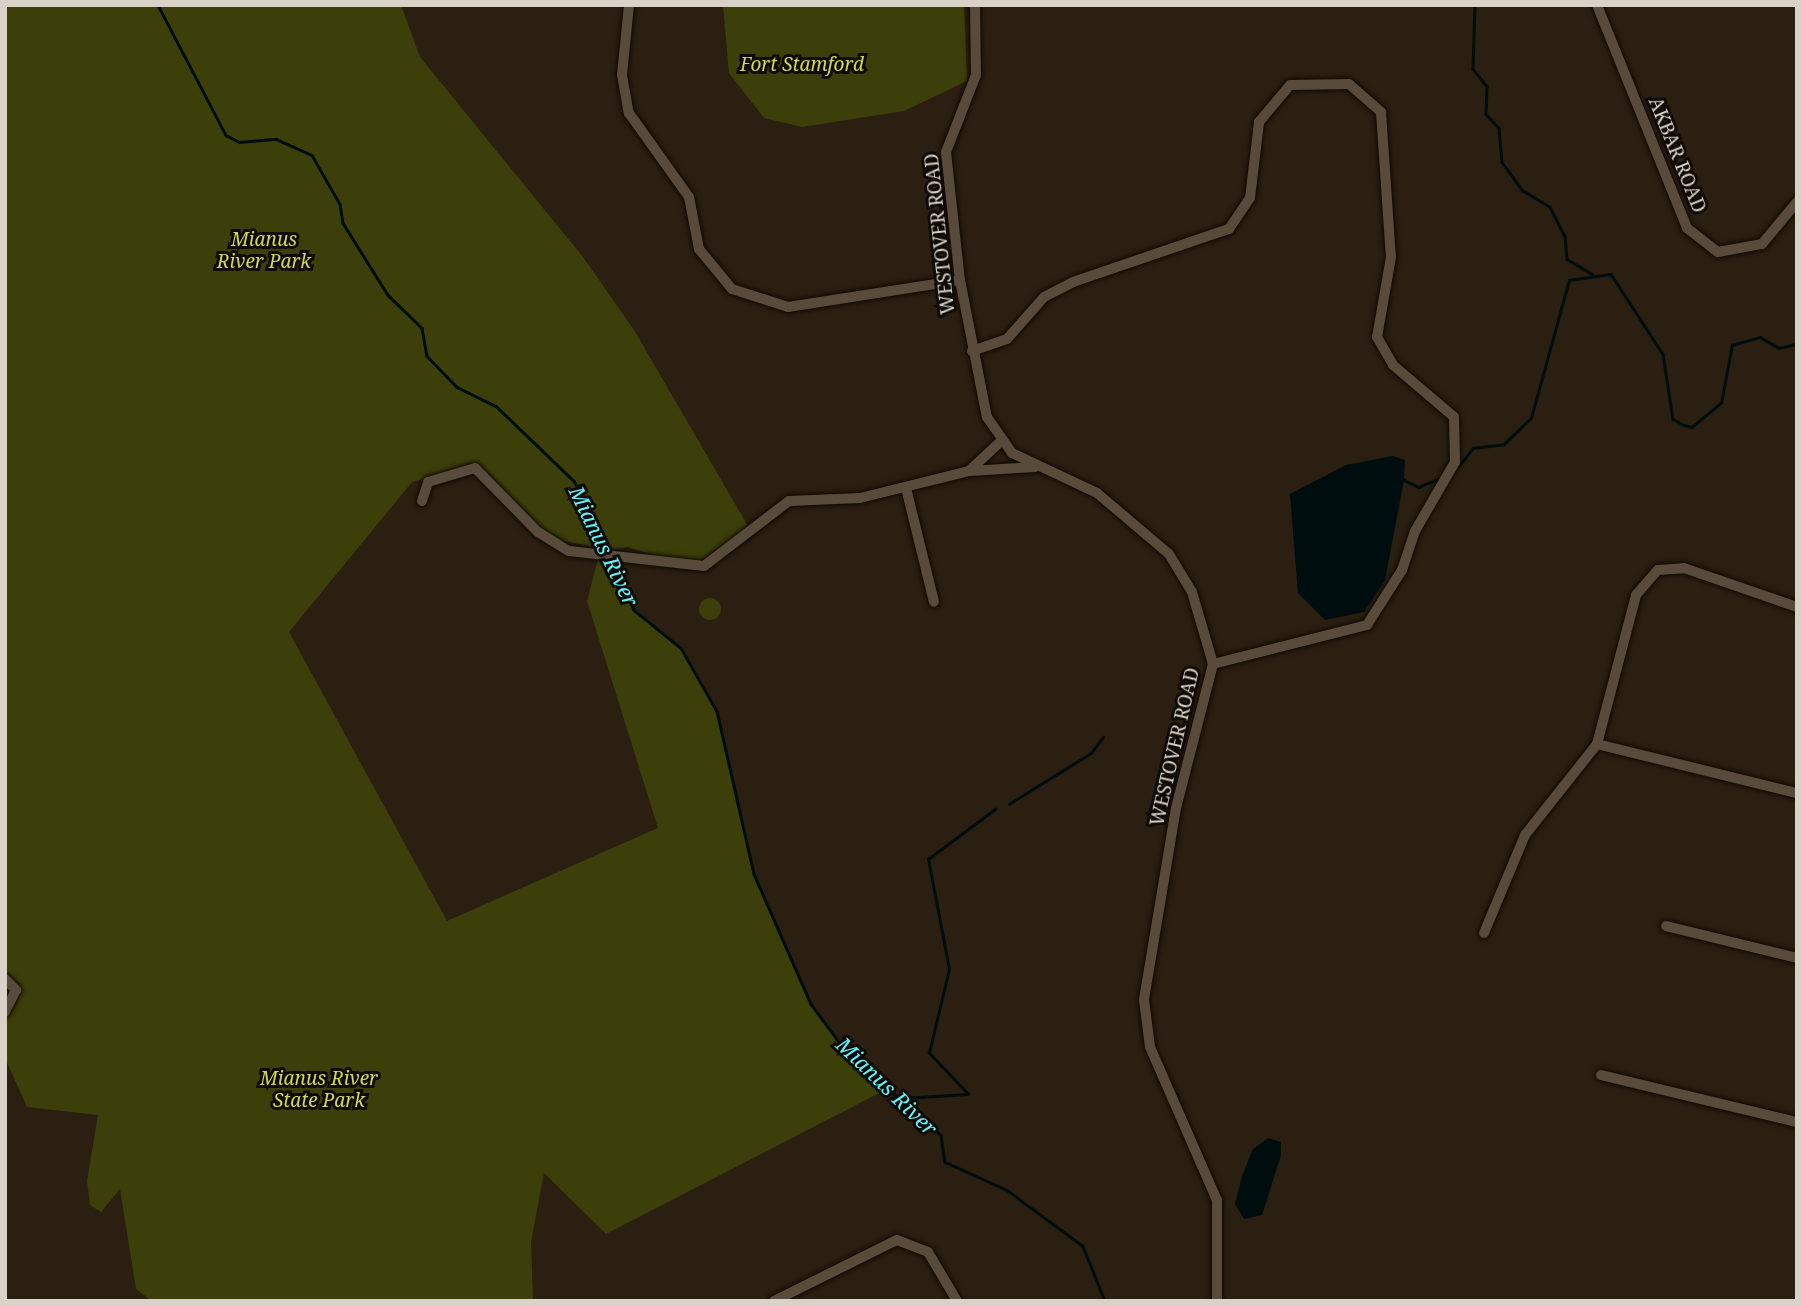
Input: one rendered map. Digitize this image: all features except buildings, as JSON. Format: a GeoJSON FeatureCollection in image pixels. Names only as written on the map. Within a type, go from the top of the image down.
{"type":"FeatureCollection","features":[{"type":"Feature","properties":{"kind":"street"},"geometry":{"type":"LineString","coordinates":[[629,5],[622,75],[629,113],[689,197],[699,249],[732,289],[788,307],[960,280]]}},
{"type":"Feature","properties":{"kind":"street","name":"WESTOVER ROAD"},"geometry":{"type":"LineString","coordinates":[[975,5],[975,75],[946,152],[960,280],[987,417],[1000,442],[1036,466],[1097,493],[1169,554],[1192,592],[1213,664],[1176,808],[1144,1000],[1150,1046],[1217,1200],[1217,1301]]}},
{"type":"Feature","properties":{"kind":"street","name":"AKBAR ROAD"},"geometry":{"type":"LineString","coordinates":[[1597,5],[1687,228],[1718,252],[1762,244],[1797,202]]}},
{"type":"Feature","properties":{"kind":"street"},"geometry":{"type":"LineString","coordinates":[[972,351],[1007,339],[1044,297],[1073,282],[1230,229],[1250,198],[1259,122],[1290,85],[1349,83],[1381,112],[1391,257],[1377,337],[1394,365],[1454,417],[1455,462],[1415,531],[1402,570],[1367,625],[1213,664]]}},
{"type":"Feature","properties":{"kind":"street"},"geometry":{"type":"LineString","coordinates":[[969,471],[1000,442]]}},
{"type":"Feature","properties":{"kind":"street"},"geometry":{"type":"LineString","coordinates":[[422,501],[421,489],[428,482],[475,468],[548,540],[581,555],[616,554],[669,566],[704,566],[789,501],[860,498],[969,471],[1036,466]]}},
{"type":"Feature","properties":{"kind":"street"},"geometry":{"type":"LineString","coordinates":[[906,488],[934,602]]}},
{"type":"Feature","properties":{"kind":"street"},"geometry":{"type":"LineString","coordinates":[[1484,933],[1525,835],[1597,744],[1636,595],[1658,570],[1684,568],[1797,607]]}},
{"type":"Feature","properties":{"kind":"street"},"geometry":{"type":"LineString","coordinates":[[1597,744],[1797,793]]}},
{"type":"Feature","properties":{"kind":"street"},"geometry":{"type":"LineString","coordinates":[[1666,926],[1797,958]]}},
{"type":"Feature","properties":{"kind":"street"},"geometry":{"type":"LineString","coordinates":[[5,979],[16,990],[5,1012]]}},
{"type":"Feature","properties":{"kind":"street"},"geometry":{"type":"LineString","coordinates":[[1601,1075],[1797,1122]]}},
{"type":"Feature","properties":{"kind":"street"},"geometry":{"type":"LineString","coordinates":[[775,1301],[897,1240],[928,1252],[957,1301]]}},
{"type":"Feature","properties":{"kind":"green space","name":"Mianus River State Park"},"geometry":{"type":"Polygon","coordinates":[[[5,5],[401,5],[420,57],[583,257],[634,330],[748,526],[701,561],[682,565],[628,547],[611,550],[634,610],[681,648],[717,711],[754,874],[811,1004],[848,1054],[887,1089],[606,1234],[544,1173],[531,1242],[533,1301],[152,1301],[136,1289],[120,1189],[101,1212],[90,1205],[87,1181],[98,1115],[27,1107],[5,1058],[5,5]],[[476,465],[412,482],[289,632],[447,921],[658,828],[587,601],[599,555],[607,550],[550,538],[476,465]]]}},
{"type":"Feature","properties":{"kind":"green space","name":"Fort Stamford"},"geometry":{"type":"Polygon","coordinates":[[[723,5],[964,5],[967,81],[904,111],[802,127],[764,118],[729,73],[723,5]]]}},
{"type":"Feature","properties":{"kind":"green space"},"geometry":{"type":"Polygon","coordinates":[[[710,598],[718,601],[721,609],[718,617],[710,620],[702,617],[699,609],[702,601],[710,598]]]}},
{"type":"Feature","properties":{"kind":"shaded area"},"geometry":{"type":"Polygon","coordinates":[[[1393,456],[1405,460],[1404,480],[1385,580],[1364,612],[1325,620],[1298,593],[1290,494],[1346,465],[1393,456]]]}},
{"type":"Feature","properties":{"kind":"shaded area"},"geometry":{"type":"Polygon","coordinates":[[[1268,1138],[1281,1142],[1281,1155],[1262,1215],[1244,1219],[1235,1204],[1242,1176],[1253,1149],[1268,1138]]]}},
{"type":"Feature","properties":{"kind":"waterway","name":"Mianus River"},"geometry":{"type":"LineString","coordinates":[[158,5],[226,135],[239,142],[276,139],[312,155],[340,204],[343,223],[388,295],[422,328],[427,356],[457,387],[496,406],[574,481],[612,552]]}},
{"type":"Feature","properties":{"kind":"waterway"},"geometry":{"type":"LineString","coordinates":[[1475,5],[1473,69],[1487,86],[1486,114],[1499,128],[1502,162],[1522,190],[1550,207],[1565,236],[1567,259],[1592,274]]}},
{"type":"Feature","properties":{"kind":"waterway"},"geometry":{"type":"LineString","coordinates":[[1459,466],[1473,448],[1504,444],[1531,418],[1569,280],[1611,274],[1663,354],[1673,419],[1684,425],[1692,427],[1721,403],[1732,345],[1760,337],[1779,348],[1797,344]]}},
{"type":"Feature","properties":{"kind":"waterway"},"geometry":{"type":"LineString","coordinates":[[1404,480],[1419,487],[1443,477]]}},
{"type":"Feature","properties":{"kind":"waterway","name":"Mianus River"},"geometry":{"type":"LineString","coordinates":[[615,559],[634,610],[681,648],[717,711],[754,874],[811,1004],[848,1054],[941,1135],[945,1162],[1007,1190],[1083,1246],[1105,1301]]}},
{"type":"Feature","properties":{"kind":"waterway"},"geometry":{"type":"LineString","coordinates":[[1009,804],[1091,753],[1103,737]]}},
{"type":"Feature","properties":{"kind":"waterway"},"geometry":{"type":"LineString","coordinates":[[902,1098],[968,1094],[929,1053],[949,969],[928,859],[995,809]]}},
{"type":"Feature","properties":{"kind":"park label","name":"Mianus River Park"},"geometry":{"type":"Point","coordinates":[264,251]}}]}
